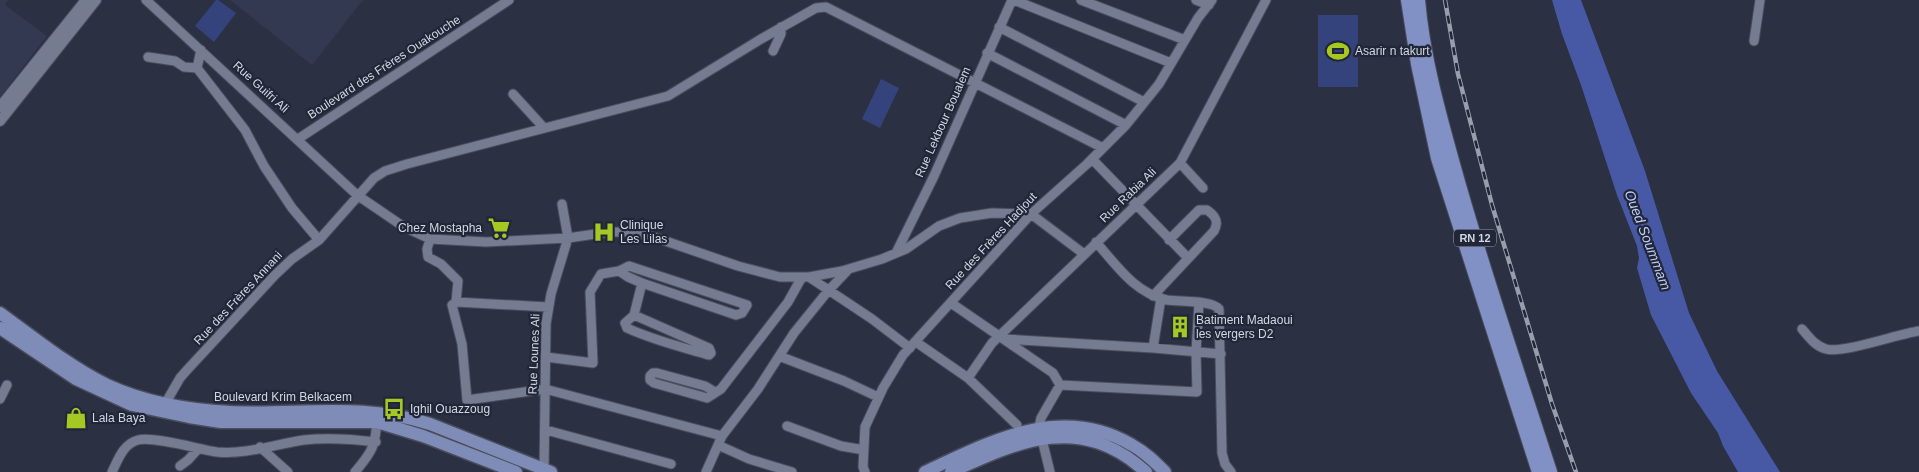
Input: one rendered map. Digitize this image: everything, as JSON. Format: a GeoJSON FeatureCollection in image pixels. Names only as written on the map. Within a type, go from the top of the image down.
{"type":"FeatureCollection","features":[{"type":"Feature","properties":{"kind":"highway","name":"RN 12"},"geometry":{"type":"LineString","coordinates":[[1408,0],[1421,79],[1438,158],[1539,472]]}},
{"type":"Feature","properties":{"kind":"highway","name":"RN 12"},"geometry":{"type":"LineString","coordinates":[[1418,0],[1436,100],[1450,153],[1550,472]]}},
{"type":"Feature","properties":{"kind":"main road","name":"Boulevard Krim Belkacem"},"geometry":{"type":"LineString","coordinates":[[0,320],[49,356],[76,379],[132,405],[189,417],[239,423],[377,417],[516,472]]}},
{"type":"Feature","properties":{"kind":"main road","name":"Boulevard Krim Belkacem"},"geometry":{"type":"LineString","coordinates":[[49,356],[108,385],[165,404],[230,412],[416,419],[547,471]]}},
{"type":"Feature","properties":{"kind":"main road"},"geometry":{"type":"LineString","coordinates":[[925,472],[994,440],[1070,426],[1092,429],[1112,435],[1133,445],[1165,472]]}},
{"type":"Feature","properties":{"kind":"main road"},"geometry":{"type":"LineString","coordinates":[[951,472],[1040,433],[1050,437],[1087,439],[1125,454],[1146,472]]}},
{"type":"Feature","properties":{"kind":"street"},"geometry":{"type":"LineString","coordinates":[[0,107],[86,0]]}},
{"type":"Feature","properties":{"kind":"street"},"geometry":{"type":"LineString","coordinates":[[0,121],[96,0]]}},
{"type":"Feature","properties":{"kind":"street","name":"Rue Guifri Ali"},"geometry":{"type":"LineString","coordinates":[[146,0],[357,195],[404,227],[430,239]]}},
{"type":"Feature","properties":{"kind":"street","name":"Boulevard des Frères Ouakouche"},"geometry":{"type":"LineString","coordinates":[[298,139],[509,0]]}},
{"type":"Feature","properties":{"kind":"street"},"geometry":{"type":"LineString","coordinates":[[1013,0],[1171,63]]}},
{"type":"Feature","properties":{"kind":"street","name":"Rue Lekbour Boualem"},"geometry":{"type":"LineString","coordinates":[[896,253],[934,176],[987,53],[1013,0]]}},
{"type":"Feature","properties":{"kind":"street"},"geometry":{"type":"LineString","coordinates":[[1081,0],[1185,40]]}},
{"type":"Feature","properties":{"kind":"street"},"geometry":{"type":"LineString","coordinates":[[1196,0],[1211,2]]}},
{"type":"Feature","properties":{"kind":"street","name":"Rue Rabia Ali"},"geometry":{"type":"LineString","coordinates":[[968,378],[992,343],[1000,338],[1096,242],[1180,163],[1266,0]]}},
{"type":"Feature","properties":{"kind":"street"},"geometry":{"type":"LineString","coordinates":[[1754,41],[1760,0]]}},
{"type":"Feature","properties":{"kind":"street","name":"Rue des Frères Hadjout"},"geometry":{"type":"LineString","coordinates":[[864,472],[866,427],[878,397],[903,355],[1030,214],[1092,159],[1126,124],[1159,84],[1185,40],[1211,2]]}},
{"type":"Feature","properties":{"kind":"street"},"geometry":{"type":"LineString","coordinates":[[825,3],[1103,148]]}},
{"type":"Feature","properties":{"kind":"street","name":"Rue des Frères Annani"},"geometry":{"type":"LineString","coordinates":[[165,404],[180,378],[292,259],[319,240],[357,195],[374,178],[385,171],[668,96],[781,27],[825,3]]}},
{"type":"Feature","properties":{"kind":"street"},"geometry":{"type":"LineString","coordinates":[[773,51],[781,34],[781,27]]}},
{"type":"Feature","properties":{"kind":"street"},"geometry":{"type":"LineString","coordinates":[[999,27],[1144,102]]}},
{"type":"Feature","properties":{"kind":"street"},"geometry":{"type":"LineString","coordinates":[[197,68],[201,50]]}},
{"type":"Feature","properties":{"kind":"street"},"geometry":{"type":"LineString","coordinates":[[987,53],[1126,124]]}},
{"type":"Feature","properties":{"kind":"street"},"geometry":{"type":"LineString","coordinates":[[148,57],[175,61],[184,66],[197,68],[245,130],[264,166],[292,208],[319,240]]}},
{"type":"Feature","properties":{"kind":"street"},"geometry":{"type":"LineString","coordinates":[[513,94],[544,128]]}},
{"type":"Feature","properties":{"kind":"street"},"geometry":{"type":"LineString","coordinates":[[1092,159],[1188,258]]}},
{"type":"Feature","properties":{"kind":"street"},"geometry":{"type":"LineString","coordinates":[[1180,163],[1203,188]]}},
{"type":"Feature","properties":{"kind":"street"},"geometry":{"type":"LineString","coordinates":[[562,204],[568,238]]}},
{"type":"Feature","properties":{"kind":"street"},"geometry":{"type":"LineString","coordinates":[[1153,348],[1157,297],[1188,258],[1214,231],[1217,223],[1213,215],[1207,210],[1199,210],[1169,240]]}},
{"type":"Feature","properties":{"kind":"street"},"geometry":{"type":"LineString","coordinates":[[722,436],[545,389],[468,400],[462,344],[452,305],[456,302],[458,281],[442,264],[428,257],[427,249],[430,239],[486,242],[568,238],[609,232],[628,232],[648,235],[732,265],[780,277],[805,277],[849,269],[896,253],[906,249],[939,226],[960,218],[992,213],[1030,214],[1084,254]]}},
{"type":"Feature","properties":{"kind":"street","name":"Rue Lounes Ali"},"geometry":{"type":"LineString","coordinates":[[547,471],[545,389],[548,307],[568,238]]}},
{"type":"Feature","properties":{"kind":"street"},"geometry":{"type":"LineString","coordinates":[[1096,242],[1140,290],[1157,297],[1178,302],[1214,305],[1219,310],[1222,453],[1225,464],[1232,472]]}},
{"type":"Feature","properties":{"kind":"street"},"geometry":{"type":"LineString","coordinates":[[546,357],[593,363],[590,292],[601,274],[619,271],[628,266],[747,305],[742,313],[736,315],[642,283],[619,271]]}},
{"type":"Feature","properties":{"kind":"street"},"geometry":{"type":"LineString","coordinates":[[706,472],[722,436],[758,389],[794,333],[828,291],[849,269]]}},
{"type":"Feature","properties":{"kind":"street"},"geometry":{"type":"LineString","coordinates":[[805,277],[968,378],[1017,425]]}},
{"type":"Feature","properties":{"kind":"street"},"geometry":{"type":"LineString","coordinates":[[715,392],[705,386],[657,373],[653,373],[650,376],[650,380],[654,383],[707,398],[721,389],[805,277]]}},
{"type":"Feature","properties":{"kind":"street"},"geometry":{"type":"LineString","coordinates":[[634,315],[708,348],[711,353],[709,355],[688,349],[627,328],[625,323],[634,315],[642,283]]}},
{"type":"Feature","properties":{"kind":"street"},"geometry":{"type":"LineString","coordinates":[[456,302],[548,307]]}},
{"type":"Feature","properties":{"kind":"street"},"geometry":{"type":"LineString","coordinates":[[950,303],[1053,373],[1060,385]]}},
{"type":"Feature","properties":{"kind":"street"},"geometry":{"type":"LineString","coordinates":[[1060,385],[1197,392],[1196,352],[1199,303]]}},
{"type":"Feature","properties":{"kind":"street"},"geometry":{"type":"LineString","coordinates":[[1802,329],[1814,343],[1828,350],[1855,346],[1919,331]]}},
{"type":"Feature","properties":{"kind":"street"},"geometry":{"type":"LineString","coordinates":[[1000,338],[1221,354]]}},
{"type":"Feature","properties":{"kind":"street"},"geometry":{"type":"LineString","coordinates":[[780,356],[844,381],[878,397]]}},
{"type":"Feature","properties":{"kind":"street"},"geometry":{"type":"LineString","coordinates":[[0,399],[6,385]]}},
{"type":"Feature","properties":{"kind":"street"},"geometry":{"type":"LineString","coordinates":[[1050,472],[1040,433],[1041,418],[1060,385]]}},
{"type":"Feature","properties":{"kind":"street"},"geometry":{"type":"LineString","coordinates":[[355,472],[366,460],[376,442],[377,417]]}},
{"type":"Feature","properties":{"kind":"street"},"geometry":{"type":"LineString","coordinates":[[787,426],[841,446],[864,450]]}},
{"type":"Feature","properties":{"kind":"street"},"geometry":{"type":"LineString","coordinates":[[546,430],[671,464]]}},
{"type":"Feature","properties":{"kind":"street"},"geometry":{"type":"LineString","coordinates":[[112,472],[124,449],[138,440],[150,440],[220,452],[242,451],[306,440],[347,438],[376,442]]}},
{"type":"Feature","properties":{"kind":"street"},"geometry":{"type":"LineString","coordinates":[[718,445],[749,459],[792,472]]}},
{"type":"Feature","properties":{"kind":"street"},"geometry":{"type":"LineString","coordinates":[[260,447],[288,472]]}},
{"type":"Feature","properties":{"kind":"street"},"geometry":{"type":"LineString","coordinates":[[180,466],[198,449]]}},
{"type":"Feature","properties":{"kind":"shaded area"},"geometry":{"type":"Polygon","coordinates":[[[0,0],[8,0],[5,5],[47,36],[0,97],[0,0]]]}},
{"type":"Feature","properties":{"kind":"shaded area"},"geometry":{"type":"Polygon","coordinates":[[[216,0],[236,13],[214,42],[195,26],[216,0]]]}},
{"type":"Feature","properties":{"kind":"shaded area"},"geometry":{"type":"Polygon","coordinates":[[[230,0],[363,0],[312,65],[230,0]]]}},
{"type":"Feature","properties":{"kind":"shaded area","name":"Asarir n takurt"},"geometry":{"type":"Polygon","coordinates":[[[1318,15],[1358,15],[1358,87],[1318,87],[1318,15]]]}},
{"type":"Feature","properties":{"kind":"shaded area"},"geometry":{"type":"Polygon","coordinates":[[[881,79],[899,88],[880,128],[862,119],[881,79]]]}},
{"type":"Feature","properties":{"kind":"water","name":"Oued Soummam"},"geometry":{"type":"Polygon","coordinates":[[[1552,0],[1581,0],[1645,171],[1689,313],[1717,371],[1780,472],[1738,472],[1718,433],[1691,393],[1651,315],[1637,268],[1639,258],[1637,246],[1617,195],[1552,0]]]}},
{"type":"Feature","properties":{"kind":"railway"},"geometry":{"type":"LineString","coordinates":[[1445,0],[1458,74],[1492,205],[1552,404],[1576,472]]}},
{"type":"Feature","properties":{"kind":"place","name":"Asarir n takurt"},"geometry":{"type":"Point","coordinates":[1338,51]}},
{"type":"Feature","properties":{"kind":"place","name":"Chez Mostapha"},"geometry":{"type":"Point","coordinates":[499,228]}},
{"type":"Feature","properties":{"kind":"place","name":"Clinique Les Lilas"},"geometry":{"type":"Point","coordinates":[604,232]}},
{"type":"Feature","properties":{"kind":"place","name":"Batiment Madaoui les vergers D2"},"geometry":{"type":"Point","coordinates":[1180,327]}},
{"type":"Feature","properties":{"kind":"place","name":"Ighil Ouazzoug"},"geometry":{"type":"Point","coordinates":[394,409]}},
{"type":"Feature","properties":{"kind":"place","name":"Lala Baya"},"geometry":{"type":"Point","coordinates":[76,418]}}]}
